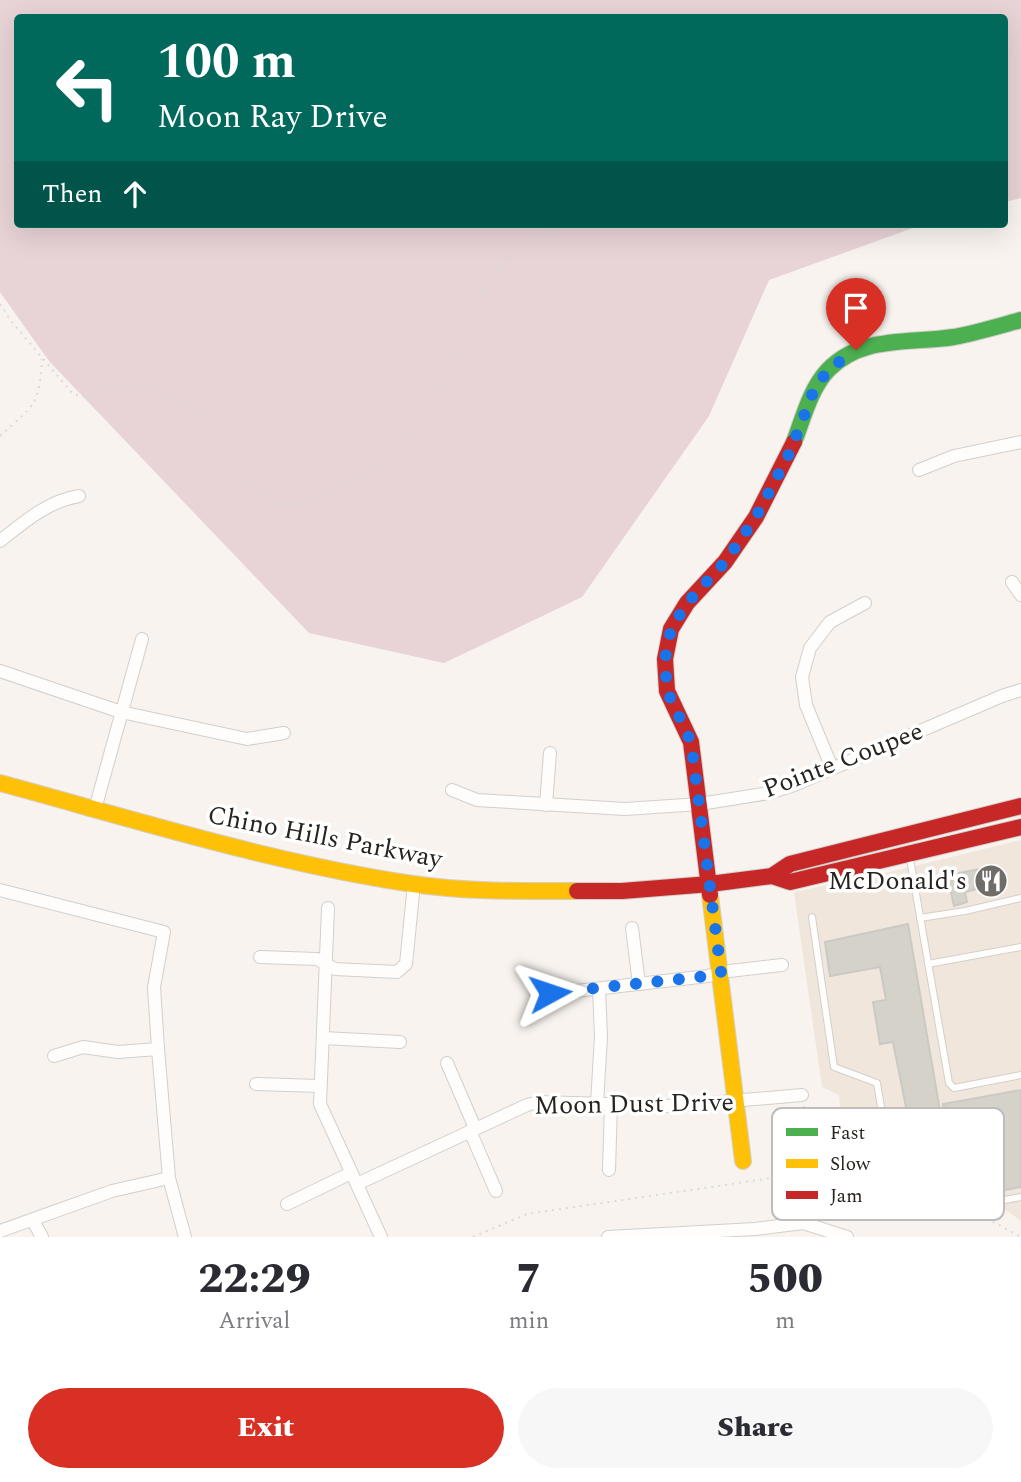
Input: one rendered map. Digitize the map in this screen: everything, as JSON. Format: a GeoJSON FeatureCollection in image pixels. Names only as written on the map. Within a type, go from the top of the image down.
{"type":"FeatureCollection","features":[{"type":"Feature","properties":{"kind":"main road"},"geometry":{"type":"LineString","coordinates":[[743,1161],[691,742],[667,691],[665,659],[671,629],[687,603],[725,562],[756,517],[790,452],[814,390],[828,370],[856,350],[883,342],[953,337],[1021,320]]}},
{"type":"Feature","properties":{"kind":"main road","name":"Chino Hills Parkway"},"geometry":{"type":"LineString","coordinates":[[0,783],[262,854],[414,884],[513,891],[622,891],[772,876],[790,882],[1021,827]]}},
{"type":"Feature","properties":{"kind":"main road","name":"Chino Hills Parkway"},"geometry":{"type":"LineString","coordinates":[[772,876],[790,864],[1021,806]]}},
{"type":"Feature","properties":{"kind":"street"},"geometry":{"type":"LineString","coordinates":[[919,470],[954,456],[1021,442]]}},
{"type":"Feature","properties":{"kind":"street"},"geometry":{"type":"LineString","coordinates":[[0,541],[60,499],[79,496]]}},
{"type":"Feature","properties":{"kind":"street"},"geometry":{"type":"LineString","coordinates":[[1013,582],[1021,595]]}},
{"type":"Feature","properties":{"kind":"street"},"geometry":{"type":"LineString","coordinates":[[832,768],[806,705],[802,677],[810,648],[830,622],[865,603]]}},
{"type":"Feature","properties":{"kind":"street"},"geometry":{"type":"LineString","coordinates":[[96,809],[142,639]]}},
{"type":"Feature","properties":{"kind":"street"},"geometry":{"type":"LineString","coordinates":[[0,671],[121,712],[247,739],[284,733]]}},
{"type":"Feature","properties":{"kind":"street","name":"Pointe Coupee"},"geometry":{"type":"LineString","coordinates":[[452,790],[477,800],[625,809],[700,804],[769,793],[1021,690]]}},
{"type":"Feature","properties":{"kind":"street"},"geometry":{"type":"LineString","coordinates":[[546,805],[550,753]]}},
{"type":"Feature","properties":{"kind":"street"},"geometry":{"type":"LineString","coordinates":[[260,957],[317,958],[335,969],[397,972],[406,964],[414,884]]}},
{"type":"Feature","properties":{"kind":"street"},"geometry":{"type":"LineString","coordinates":[[0,890],[164,932],[154,987],[158,1049],[169,1178],[185,1237]]}},
{"type":"Feature","properties":{"kind":"street"},"geometry":{"type":"LineString","coordinates":[[328,908],[319,1086],[323,1114],[382,1237]]}},
{"type":"Feature","properties":{"kind":"street"},"geometry":{"type":"LineString","coordinates":[[632,928],[639,984]]}},
{"type":"Feature","properties":{"kind":"street"},"geometry":{"type":"LineString","coordinates":[[550,993],[782,965]]}},
{"type":"Feature","properties":{"kind":"street"},"geometry":{"type":"LineString","coordinates":[[597,1104],[601,1036],[599,989]]}},
{"type":"Feature","properties":{"kind":"street"},"geometry":{"type":"LineString","coordinates":[[323,1038],[400,1042]]}},
{"type":"Feature","properties":{"kind":"street"},"geometry":{"type":"LineString","coordinates":[[54,1056],[83,1047],[118,1052],[158,1049]]}},
{"type":"Feature","properties":{"kind":"street"},"geometry":{"type":"LineString","coordinates":[[447,1063],[496,1191]]}},
{"type":"Feature","properties":{"kind":"street"},"geometry":{"type":"LineString","coordinates":[[256,1084],[319,1086]]}},
{"type":"Feature","properties":{"kind":"street","name":"Moon Dust Drive"},"geometry":{"type":"LineString","coordinates":[[287,1204],[539,1102],[673,1106],[802,1095]]}},
{"type":"Feature","properties":{"kind":"street"},"geometry":{"type":"LineString","coordinates":[[609,1170],[611,1104]]}},
{"type":"Feature","properties":{"kind":"street"},"geometry":{"type":"LineString","coordinates":[[0,1231],[112,1191],[169,1178]]}},
{"type":"Feature","properties":{"kind":"street"},"geometry":{"type":"LineString","coordinates":[[33,1221],[42,1237]]}},
{"type":"Feature","properties":{"kind":"street"},"geometry":{"type":"LineString","coordinates":[[608,1237],[755,1229],[803,1223],[847,1237]]}},
{"type":"Feature","properties":{"kind":"lane"},"geometry":{"type":"LineString","coordinates":[[902,836],[910,855],[919,899],[949,1083],[954,1088],[1021,1075]]}},
{"type":"Feature","properties":{"kind":"lane"},"geometry":{"type":"LineString","coordinates":[[920,918],[1021,898]]}},
{"type":"Feature","properties":{"kind":"lane"},"geometry":{"type":"LineString","coordinates":[[813,917],[834,1067],[877,1083],[881,1108]]}},
{"type":"Feature","properties":{"kind":"lane"},"geometry":{"type":"LineString","coordinates":[[928,964],[1021,947]]}},
{"type":"Feature","properties":{"kind":"path"},"geometry":{"type":"LineString","coordinates":[[905,14],[919,0]]}},
{"type":"Feature","properties":{"kind":"path"},"geometry":{"type":"LineString","coordinates":[[0,304],[11,321],[73,394],[86,397],[110,389],[139,387],[168,396],[210,420],[230,439],[244,472],[260,492],[273,501],[303,507],[355,480],[393,454],[414,434],[425,410],[445,382],[478,300],[502,263],[557,228]]}},
{"type":"Feature","properties":{"kind":"path"},"geometry":{"type":"LineString","coordinates":[[0,436],[35,403],[40,390],[42,358]]}},
{"type":"Feature","properties":{"kind":"path"},"geometry":{"type":"LineString","coordinates":[[802,1095],[804,1108]]}},
{"type":"Feature","properties":{"kind":"path"},"geometry":{"type":"LineString","coordinates":[[473,1237],[527,1214],[772,1178]]}},
{"type":"Feature","properties":{"kind":"path"},"geometry":{"type":"LineString","coordinates":[[990,1220],[1021,1237]]}},
{"type":"Feature","properties":{"kind":"shaded area"},"geometry":{"type":"Polygon","coordinates":[[[0,0],[1021,0],[1021,198],[1008,201],[1008,14],[14,14],[14,228],[913,228],[769,280],[709,416],[582,597],[444,663],[309,633],[49,361],[0,292],[0,0]]]}},
{"type":"Feature","properties":{"kind":"shaded area"},"geometry":{"type":"Polygon","coordinates":[[[1021,840],[1021,1221],[1004,1209],[1004,1108],[840,1108],[839,1095],[822,1087],[794,892],[1021,840]]]}},
{"type":"Feature","properties":{"kind":"building"},"geometry":{"type":"Polygon","coordinates":[[[995,866],[999,883],[965,892],[967,902],[954,906],[948,879],[960,876],[959,873],[995,866]]]}},
{"type":"Feature","properties":{"kind":"building"},"geometry":{"type":"Polygon","coordinates":[[[908,924],[939,1108],[906,1108],[893,1042],[880,1044],[873,1002],[886,1000],[880,967],[830,976],[825,942],[908,924]]]}},
{"type":"Feature","properties":{"kind":"building"},"geometry":{"type":"Polygon","coordinates":[[[1021,1090],[1021,1187],[1005,1190],[1004,1108],[944,1108],[943,1104],[1021,1090]]]}},
{"type":"Feature","properties":{"kind":"traffic: fast"},"geometry":{"type":"LineString","coordinates":[[794,442],[816,386],[841,359],[871,346],[954,337],[1021,320]]}},
{"type":"Feature","properties":{"kind":"traffic: slow"},"geometry":{"type":"LineString","coordinates":[[0,783],[205,840],[361,875],[454,888],[577,891]]}},
{"type":"Feature","properties":{"kind":"traffic: slow"},"geometry":{"type":"LineString","coordinates":[[710,895],[743,1161]]}},
{"type":"Feature","properties":{"kind":"traffic: jam"},"geometry":{"type":"LineString","coordinates":[[710,895],[691,742],[667,691],[665,659],[671,629],[687,603],[725,562],[756,517],[794,442]]}},
{"type":"Feature","properties":{"kind":"traffic: jam"},"geometry":{"type":"LineString","coordinates":[[577,891],[622,891],[772,876],[790,864],[1021,806]]}},
{"type":"Feature","properties":{"kind":"traffic: jam"},"geometry":{"type":"LineString","coordinates":[[772,876],[790,882],[1021,827]]}},
{"type":"Feature","properties":{"kind":"place","name":"McDonald's"},"geometry":{"type":"Point","coordinates":[991,881]}},
{"type":"Feature","properties":{"kind":"route"},"geometry":{"type":"LineString","coordinates":[[550,993],[708,976],[721,972],[691,742],[667,691],[665,659],[671,629],[687,603],[725,562],[756,517],[790,452],[814,390],[828,370],[856,350]]}}]}
